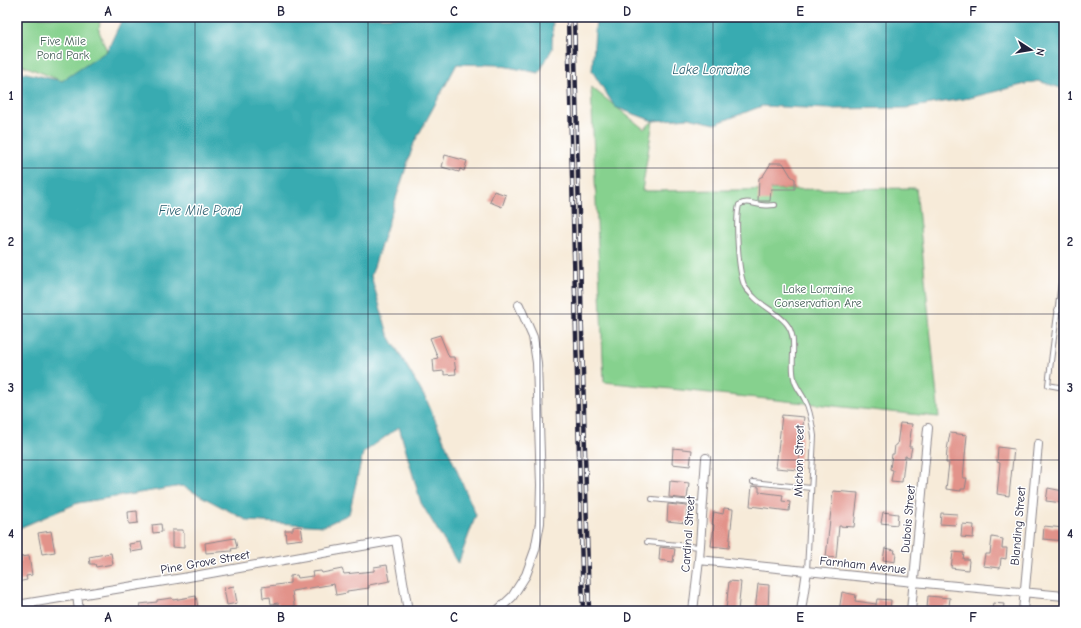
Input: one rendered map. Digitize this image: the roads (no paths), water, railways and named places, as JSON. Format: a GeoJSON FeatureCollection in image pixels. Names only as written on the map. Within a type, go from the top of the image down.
{"type":"FeatureCollection","features":[{"type":"Feature","properties":{"kind":"street"},"geometry":{"type":"LineString","coordinates":[[497,611],[512,597],[526,576],[535,550],[540,523],[541,485],[537,363],[533,336],[519,305]]}},
{"type":"Feature","properties":{"kind":"street","name":"Dubois Street"},"geometry":{"type":"LineString","coordinates":[[911,611],[928,428]]}},
{"type":"Feature","properties":{"kind":"street","name":"Blanding Street"},"geometry":{"type":"LineString","coordinates":[[1023,611],[1038,444]]}},
{"type":"Feature","properties":{"kind":"street","name":"Cardinal Street"},"geometry":{"type":"LineString","coordinates":[[693,611],[699,560],[706,458]]}},
{"type":"Feature","properties":{"kind":"street","name":"Pine Grove Street"},"geometry":{"type":"LineString","coordinates":[[17,605],[191,577],[396,540],[408,611]]}},
{"type":"Feature","properties":{"kind":"street","name":"Farnham Avenue"},"geometry":{"type":"LineString","coordinates":[[699,560],[1064,596]]}},
{"type":"Feature","properties":{"kind":"street","name":"Michon Street"},"geometry":{"type":"LineString","coordinates":[[801,611],[807,571]]}},
{"type":"Feature","properties":{"kind":"street"},"geometry":{"type":"LineString","coordinates":[[77,595],[79,611]]}},
{"type":"Feature","properties":{"kind":"lane","name":"Michon Street"},"geometry":{"type":"LineString","coordinates":[[775,205],[761,205],[750,202],[743,202],[739,205],[737,212],[737,225],[740,265],[745,286],[755,298],[786,323],[794,340],[792,359],[795,382],[806,402],[812,418],[814,436],[807,571]]}},
{"type":"Feature","properties":{"kind":"lane"},"geometry":{"type":"LineString","coordinates":[[1064,259],[1048,385],[1064,388]]}},
{"type":"Feature","properties":{"kind":"lane"},"geometry":{"type":"LineString","coordinates":[[1057,310],[1064,311]]}},
{"type":"Feature","properties":{"kind":"lane"},"geometry":{"type":"LineString","coordinates":[[753,482],[811,488]]}},
{"type":"Feature","properties":{"kind":"lane"},"geometry":{"type":"LineString","coordinates":[[652,499],[703,504]]}},
{"type":"Feature","properties":{"kind":"lane"},"geometry":{"type":"LineString","coordinates":[[647,542],[700,547]]}},
{"type":"Feature","properties":{"kind":"water","name":"Five Mile Pond"},"geometry":{"type":"Polygon","coordinates":[[[123,17],[553,17],[552,49],[539,73],[497,65],[457,64],[414,143],[371,276],[388,334],[427,401],[476,515],[458,564],[421,503],[399,427],[363,453],[349,514],[324,526],[248,521],[182,486],[78,503],[17,529],[17,71],[62,81],[107,51],[123,17]]]}},
{"type":"Feature","properties":{"kind":"water","name":"Lake Lorraine"},"geometry":{"type":"Polygon","coordinates":[[[596,17],[1064,17],[1064,89],[1038,81],[969,98],[906,108],[828,109],[762,106],[715,124],[688,118],[653,121],[615,107],[592,71],[596,17]]]}},
{"type":"Feature","properties":{"kind":"railway"},"geometry":{"type":"LineString","coordinates":[[568,17],[583,611]]}},
{"type":"Feature","properties":{"kind":"railway"},"geometry":{"type":"LineString","coordinates":[[574,17],[589,611]]}},
{"type":"Feature","properties":{"kind":"park label","name":"Five Mile Pond Park"},"geometry":{"type":"Point","coordinates":[63,48]}},
{"type":"Feature","properties":{"kind":"park label","name":"Lake Lorraine Conservation Are"},"geometry":{"type":"Point","coordinates":[818,296]}}]}
